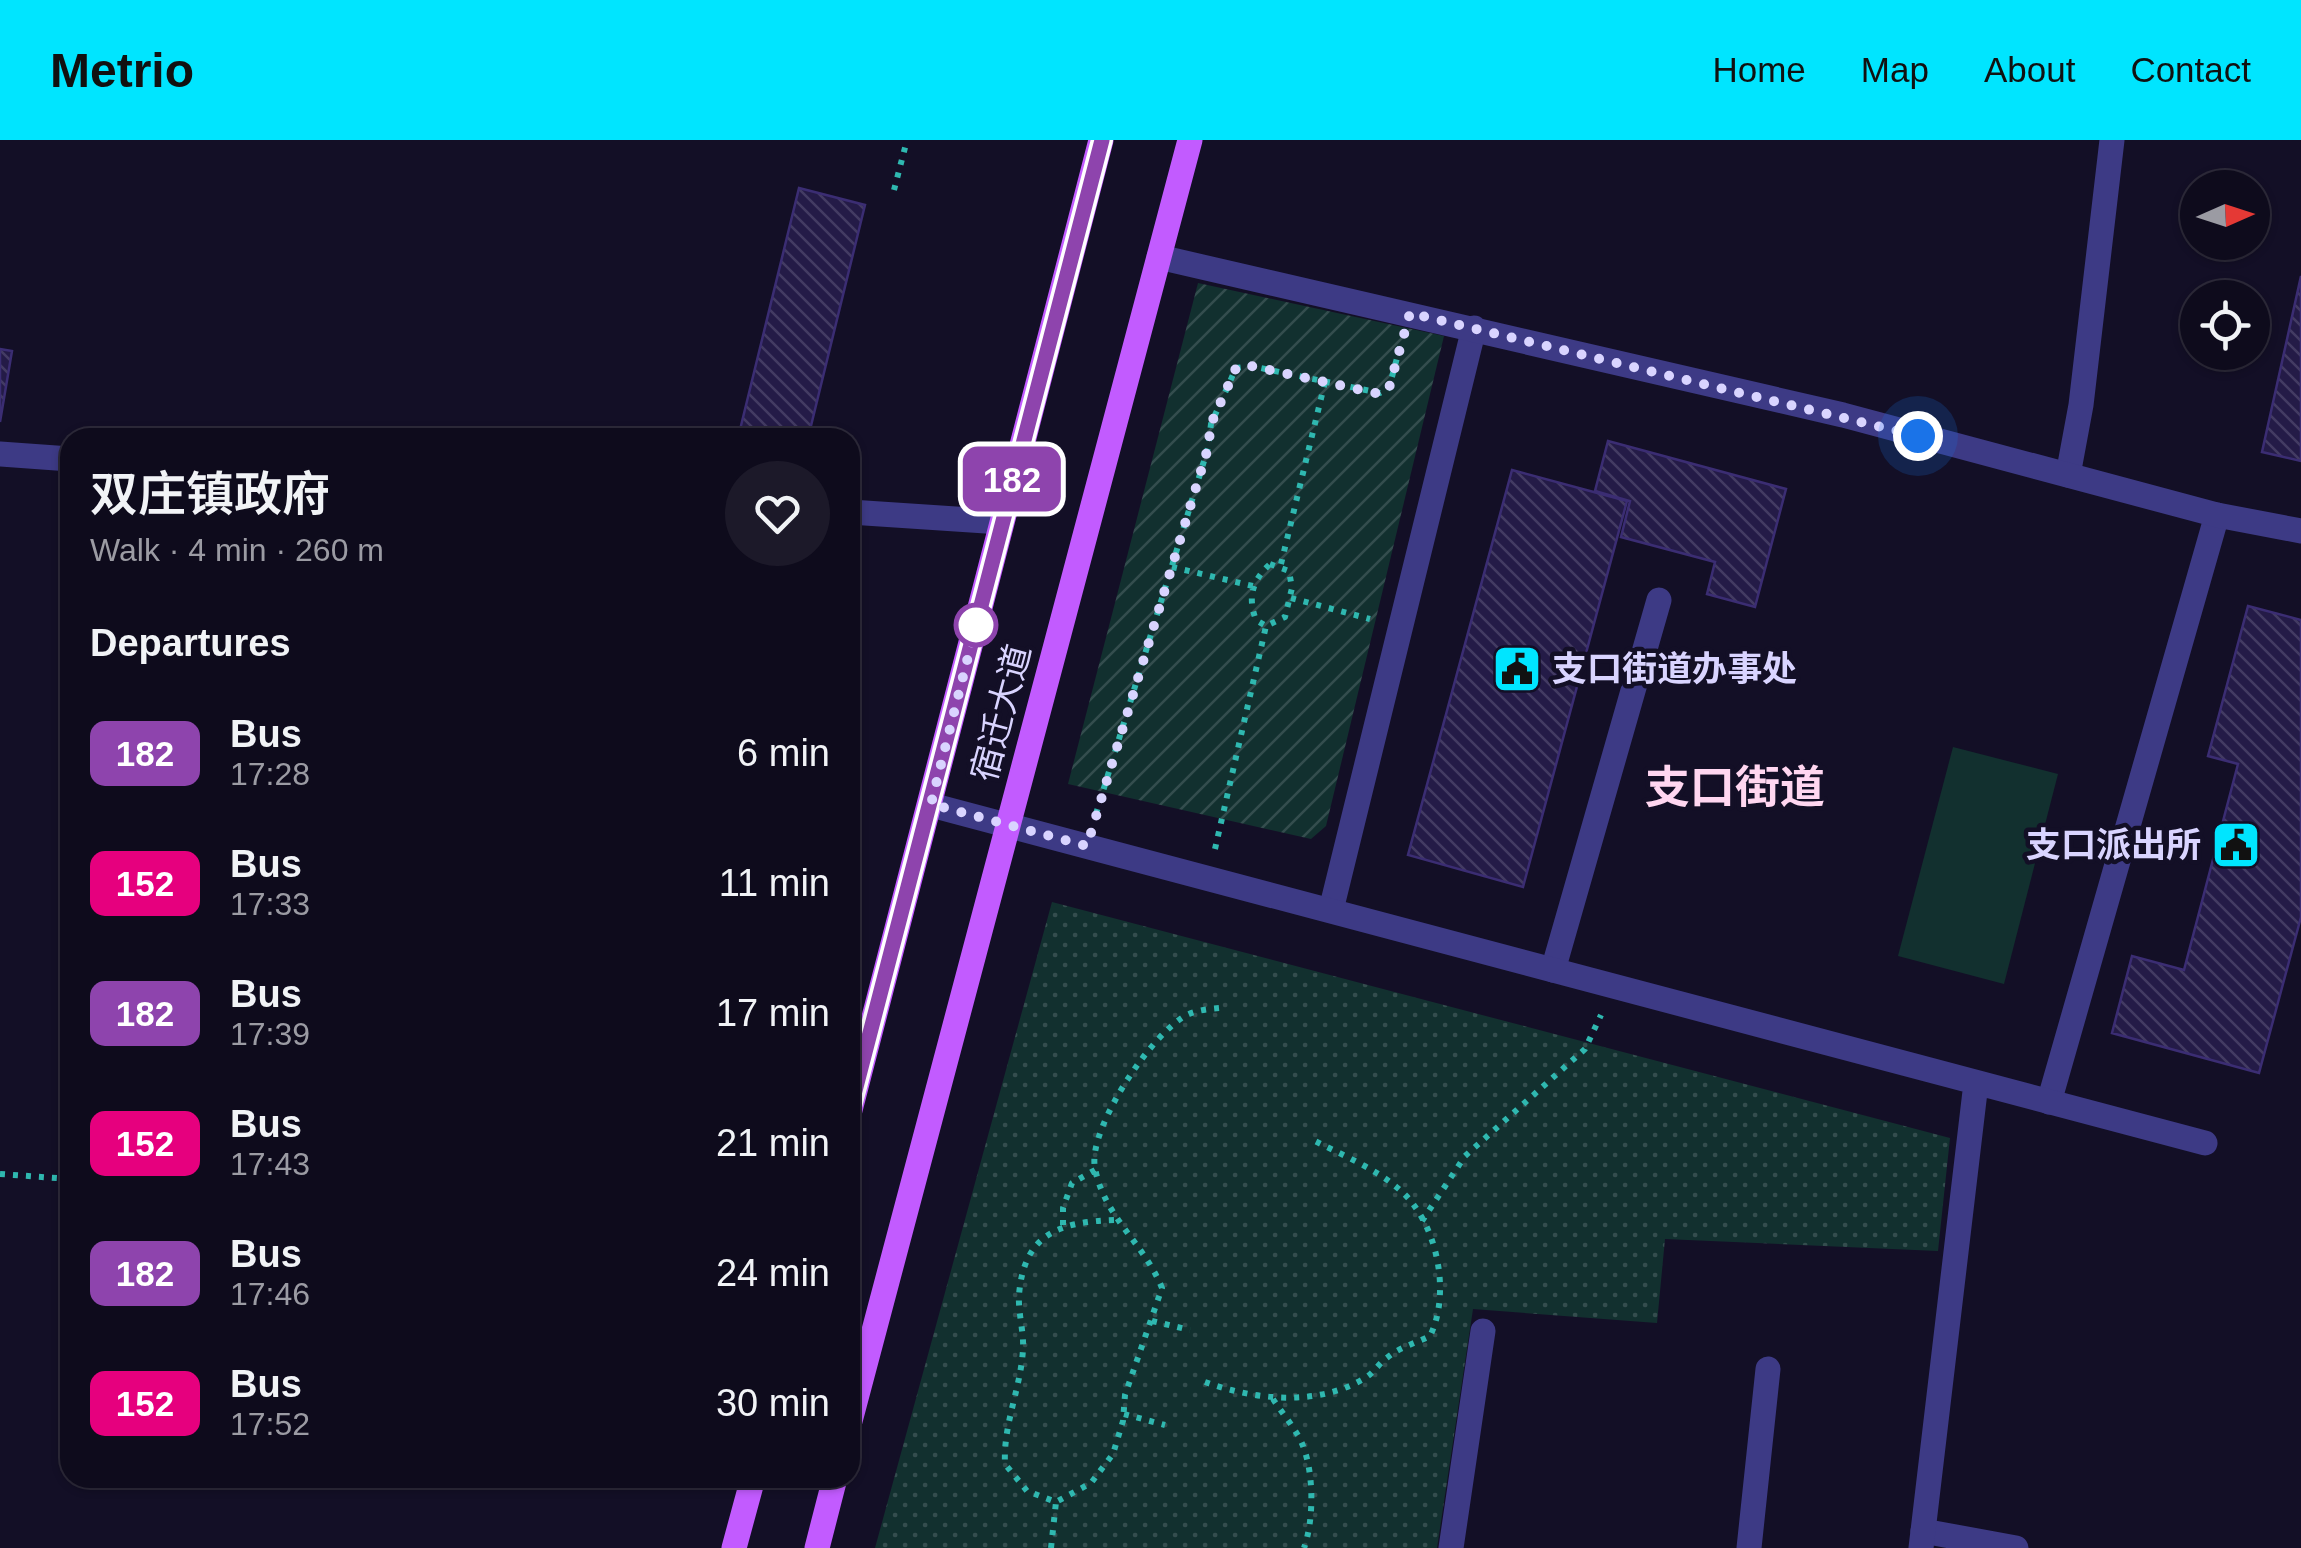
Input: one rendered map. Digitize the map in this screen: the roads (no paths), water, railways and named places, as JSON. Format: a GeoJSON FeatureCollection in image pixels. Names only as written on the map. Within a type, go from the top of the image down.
{"type":"FeatureCollection","features":[{"type":"Feature","properties":{"kind":"main road","name":"宿迁大道"},"geometry":{"type":"LineString","coordinates":[[860,1072],[1102,140]]}},
{"type":"Feature","properties":{"kind":"main road","name":"宿迁大道"},"geometry":{"type":"LineString","coordinates":[[860,1383],[1190,140]]}},
{"type":"Feature","properties":{"kind":"main road"},"geometry":{"type":"LineString","coordinates":[[734,1548],[750,1488]]}},
{"type":"Feature","properties":{"kind":"main road"},"geometry":{"type":"LineString","coordinates":[[816,1548],[832,1488]]}},
{"type":"Feature","properties":{"kind":"street"},"geometry":{"type":"LineString","coordinates":[[2068,476],[2081,405],[2112,140]]}},
{"type":"Feature","properties":{"kind":"street"},"geometry":{"type":"LineString","coordinates":[[1159,257],[1843,416],[2217,515],[2301,531]]}},
{"type":"Feature","properties":{"kind":"street"},"geometry":{"type":"LineString","coordinates":[[1331,910],[1474,328]]}},
{"type":"Feature","properties":{"kind":"street"},"geometry":{"type":"LineString","coordinates":[[0,454],[60,458]]}},
{"type":"Feature","properties":{"kind":"street"},"geometry":{"type":"LineString","coordinates":[[860,513],[1001,522]]}},
{"type":"Feature","properties":{"kind":"street"},"geometry":{"type":"LineString","coordinates":[[2049,1102],[2217,515]]}},
{"type":"Feature","properties":{"kind":"street"},"geometry":{"type":"LineString","coordinates":[[1552,970],[1659,600]]}},
{"type":"Feature","properties":{"kind":"street"},"geometry":{"type":"LineString","coordinates":[[931,804],[2205,1143]]}},
{"type":"Feature","properties":{"kind":"street"},"geometry":{"type":"LineString","coordinates":[[1976,1083],[1922,1540],[2016,1548]]}},
{"type":"Feature","properties":{"kind":"street"},"geometry":{"type":"LineString","coordinates":[[1451,1548],[1483,1331]]}},
{"type":"Feature","properties":{"kind":"street"},"geometry":{"type":"LineString","coordinates":[[1749,1548],[1768,1369]]}},
{"type":"Feature","properties":{"kind":"place","name":"支口街道办事处"},"geometry":{"type":"Point","coordinates":[1517,669]}},
{"type":"Feature","properties":{"kind":"place","name":"支口派出所"},"geometry":{"type":"Point","coordinates":[2236,845]}},
{"type":"Feature","properties":{"kind":"district","name":"支口街道"},"geometry":{"type":"Point","coordinates":[1735,787]}}]}
